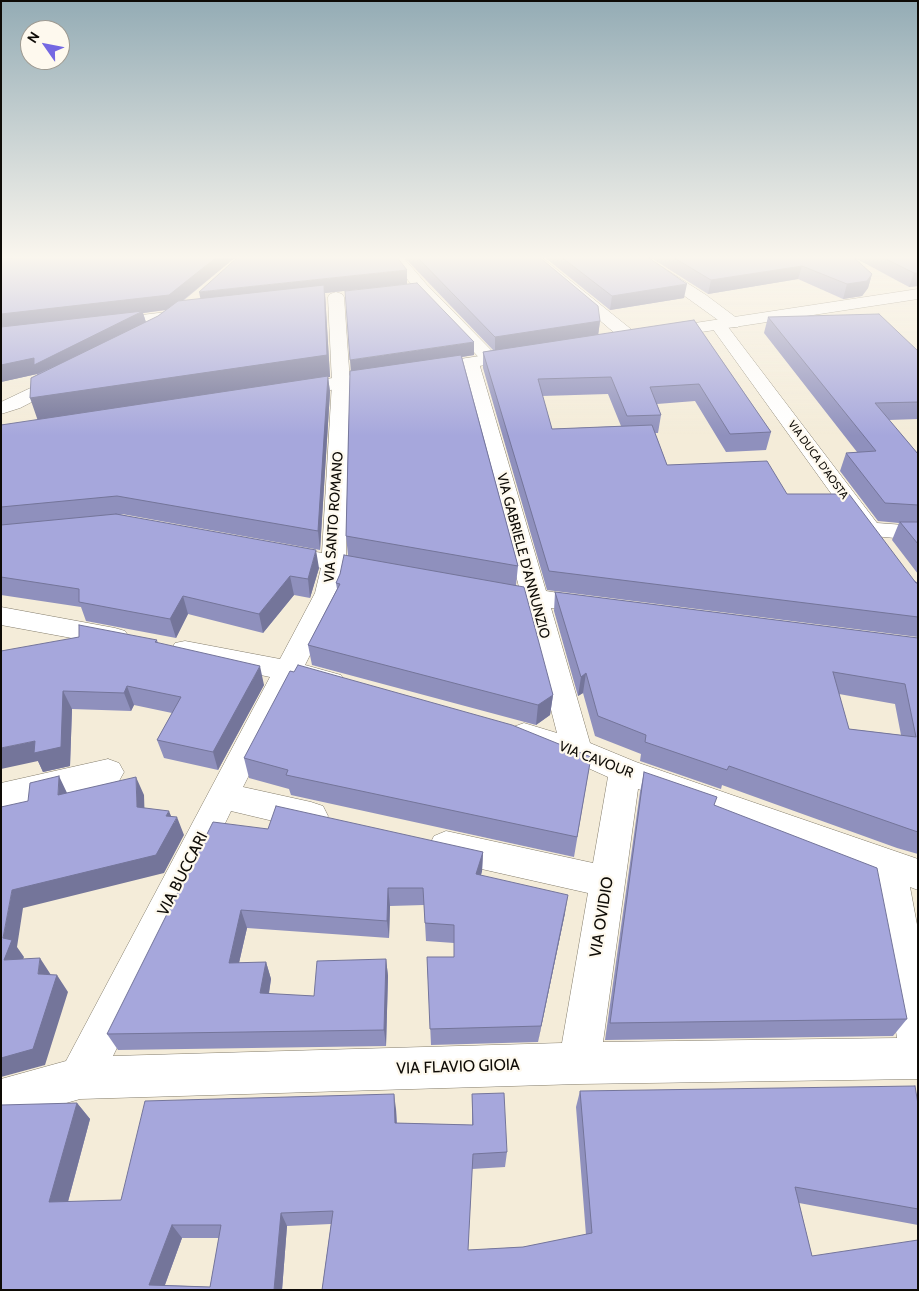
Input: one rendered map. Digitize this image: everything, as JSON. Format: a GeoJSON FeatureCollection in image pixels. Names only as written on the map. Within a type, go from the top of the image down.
{"type":"FeatureCollection","features":[{"type":"Feature","properties":{"kind":"street"},"geometry":{"type":"LineString","coordinates":[[90,326],[169,316]]}},
{"type":"Feature","properties":{"kind":"street"},"geometry":{"type":"LineString","coordinates":[[147,336],[177,316]]}},
{"type":"Feature","properties":{"kind":"street","name":"VIA SANTO ROMANO"},"geometry":{"type":"LineString","coordinates":[[287,670],[328,593],[334,563],[341,383],[337,316]]}},
{"type":"Feature","properties":{"kind":"street","name":"VIA GABRIELE D'ANNUNZIO"},"geometry":{"type":"LineString","coordinates":[[445,316],[481,361],[535,599],[577,750]]}},
{"type":"Feature","properties":{"kind":"street"},"geometry":{"type":"LineString","coordinates":[[605,316],[631,338]]}},
{"type":"Feature","properties":{"kind":"street","name":"VIA DUCA D'AOSTA"},"geometry":{"type":"LineString","coordinates":[[718,316],[726,324],[869,530],[886,551]]}},
{"type":"Feature","properties":{"kind":"street"},"geometry":{"type":"LineString","coordinates":[[612,341],[777,316]]}},
{"type":"Feature","properties":{"kind":"street"},"geometry":{"type":"LineString","coordinates":[[272,394],[538,352]]}},
{"type":"Feature","properties":{"kind":"street"},"geometry":{"type":"LineString","coordinates":[[9,412],[78,371]]}},
{"type":"Feature","properties":{"kind":"street"},"geometry":{"type":"LineString","coordinates":[[869,530],[918,533]]}},
{"type":"Feature","properties":{"kind":"street"},"geometry":{"type":"LineString","coordinates":[[256,549],[401,575]]}},
{"type":"Feature","properties":{"kind":"street"},"geometry":{"type":"LineString","coordinates":[[468,587],[535,599],[614,609]]}},
{"type":"Feature","properties":{"kind":"street"},"geometry":{"type":"LineString","coordinates":[[1,616],[287,670],[352,688]]}},
{"type":"Feature","properties":{"kind":"street","name":"VIA BUCCARI"},"geometry":{"type":"LineString","coordinates":[[80,1078],[287,670]]}},
{"type":"Feature","properties":{"kind":"street","name":"VIA CAVOUR"},"geometry":{"type":"LineString","coordinates":[[502,729],[577,750],[624,771],[903,870]]}},
{"type":"Feature","properties":{"kind":"street","name":"VIA OVIDIO"},"geometry":{"type":"LineString","coordinates":[[579,1063],[624,771]]}},
{"type":"Feature","properties":{"kind":"street"},"geometry":{"type":"LineString","coordinates":[[1,796],[108,772]]}},
{"type":"Feature","properties":{"kind":"street"},"geometry":{"type":"LineString","coordinates":[[222,796],[338,822]]}},
{"type":"Feature","properties":{"kind":"street"},"geometry":{"type":"LineString","coordinates":[[415,839],[607,882]]}},
{"type":"Feature","properties":{"kind":"street"},"geometry":{"type":"LineString","coordinates":[[903,870],[918,1040]]}},
{"type":"Feature","properties":{"kind":"street","name":"VIA FLAVIO GIOIA"},"geometry":{"type":"LineString","coordinates":[[1,1101],[80,1078],[579,1063],[918,1058]]}},
{"type":"Feature","properties":{"kind":"building"},"geometry":{"type":"Polygon","coordinates":[[[96,316],[132,316],[34,365],[34,358],[1,365],[1,327],[96,316]]]}},
{"type":"Feature","properties":{"kind":"building"},"geometry":{"type":"Polygon","coordinates":[[[157,316],[325,316],[327,355],[30,398],[31,378],[157,316]]]}},
{"type":"Feature","properties":{"kind":"building"},"geometry":{"type":"Polygon","coordinates":[[[347,316],[449,316],[474,342],[350,360],[347,316]]]}},
{"type":"Feature","properties":{"kind":"building"},"geometry":{"type":"Polygon","coordinates":[[[475,316],[599,316],[600,321],[495,337],[475,316]]]}},
{"type":"Feature","properties":{"kind":"building"},"geometry":{"type":"Polygon","coordinates":[[[881,316],[918,351],[918,402],[875,403],[918,454],[918,505],[885,503],[846,453],[876,451],[768,317],[881,316]]]}},
{"type":"Feature","properties":{"kind":"building"},"geometry":{"type":"Polygon","coordinates":[[[694,320],[771,432],[730,434],[699,384],[650,387],[661,415],[627,416],[611,377],[538,379],[552,429],[652,425],[667,465],[767,461],[787,494],[849,494],[916,583],[918,583],[918,617],[549,571],[483,352],[694,320]]]}},
{"type":"Feature","properties":{"kind":"building"},"geometry":{"type":"Polygon","coordinates":[[[461,355],[518,566],[346,536],[350,371],[461,355]]]}},
{"type":"Feature","properties":{"kind":"building"},"geometry":{"type":"Polygon","coordinates":[[[328,376],[318,531],[117,496],[1,507],[1,425],[328,376]]]}},
{"type":"Feature","properties":{"kind":"building"},"geometry":{"type":"Polygon","coordinates":[[[116,514],[316,550],[308,579],[290,576],[259,614],[183,596],[170,619],[79,602],[79,589],[1,577],[1,525],[116,514]]]}},
{"type":"Feature","properties":{"kind":"building"},"geometry":{"type":"Polygon","coordinates":[[[900,522],[918,522],[918,544],[900,522]]]}},
{"type":"Feature","properties":{"kind":"building"},"geometry":{"type":"Polygon","coordinates":[[[344,555],[524,587],[553,695],[538,705],[308,645],[340,584],[336,583],[344,555]]]}},
{"type":"Feature","properties":{"kind":"building"},"geometry":{"type":"Polygon","coordinates":[[[555,592],[918,638],[918,832],[729,766],[727,770],[645,742],[646,735],[598,716],[586,673],[581,677],[555,592]],[[833,672],[849,729],[916,737],[905,684],[833,672]]]}},
{"type":"Feature","properties":{"kind":"building"},"geometry":{"type":"Polygon","coordinates":[[[79,625],[157,640],[155,642],[260,666],[213,752],[157,740],[181,697],[127,686],[124,693],[63,691],[61,747],[34,753],[35,741],[1,748],[1,651],[79,637],[79,625]]]}},
{"type":"Feature","properties":{"kind":"building"},"geometry":{"type":"Polygon","coordinates":[[[298,665],[512,725],[591,757],[577,837],[286,775],[288,770],[244,758],[290,671],[294,672],[298,665]]]}},
{"type":"Feature","properties":{"kind":"building"},"geometry":{"type":"Polygon","coordinates":[[[644,772],[717,797],[714,805],[877,868],[907,1019],[610,1023],[644,772]]]}},
{"type":"Feature","properties":{"kind":"building"},"geometry":{"type":"Polygon","coordinates":[[[59,776],[58,795],[136,777],[137,807],[169,811],[166,816],[177,817],[156,855],[12,890],[3,938],[12,940],[4,960],[40,958],[38,974],[57,975],[33,1049],[1,1058],[1,807],[28,801],[30,783],[59,776]]]}},
{"type":"Feature","properties":{"kind":"building"},"geometry":{"type":"Polygon","coordinates":[[[276,806],[483,852],[476,874],[568,895],[541,1026],[430,1029],[427,957],[454,957],[454,925],[425,923],[423,888],[388,888],[387,921],[241,910],[229,963],[266,962],[260,993],[314,996],[317,961],[386,959],[384,1030],[107,1034],[213,822],[268,829],[276,806]]]}},
{"type":"Feature","properties":{"kind":"building"},"geometry":{"type":"Polygon","coordinates":[[[915,1086],[918,1104],[918,1209],[795,1187],[812,1256],[918,1240],[918,1290],[322,1290],[333,1211],[281,1213],[274,1290],[1,1290],[1,1105],[77,1103],[49,1202],[121,1200],[145,1101],[394,1094],[395,1123],[473,1125],[472,1094],[504,1093],[507,1152],[473,1154],[468,1250],[523,1247],[592,1233],[580,1091],[915,1086]],[[172,1225],[149,1285],[210,1287],[221,1225],[172,1225]]]}}]}
